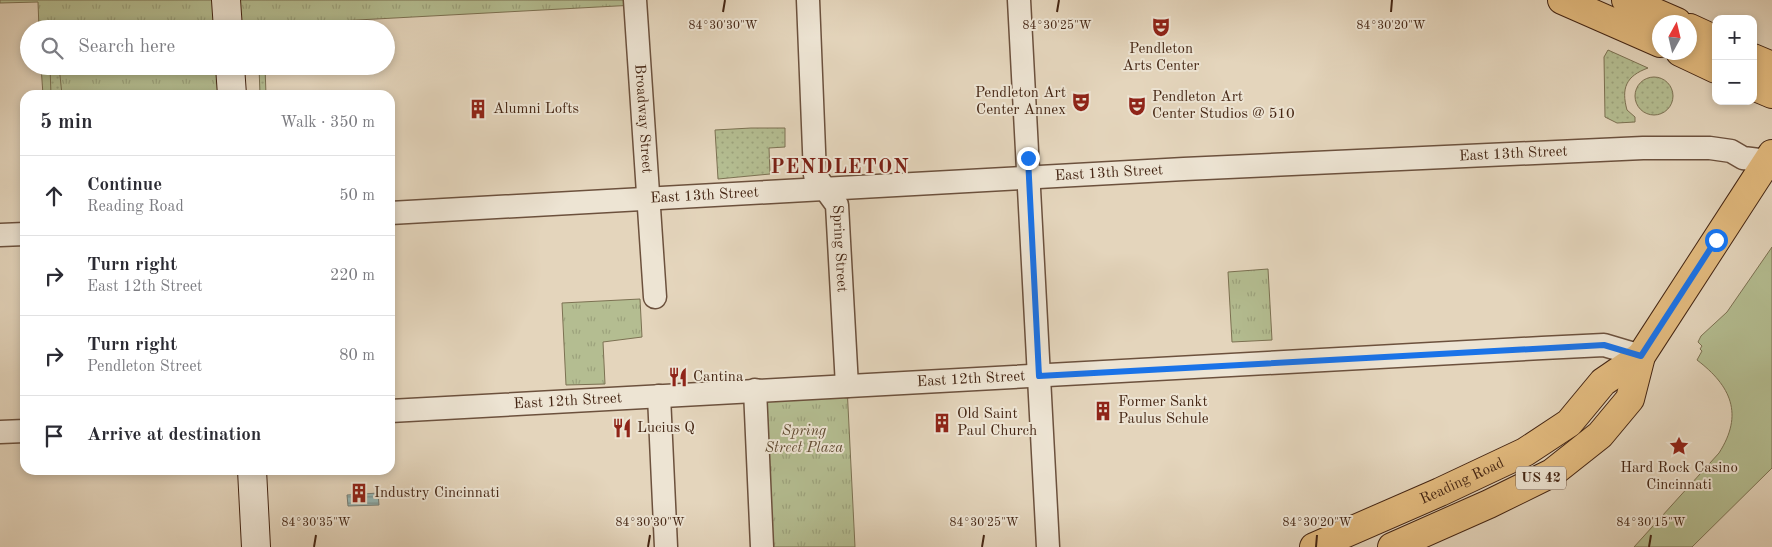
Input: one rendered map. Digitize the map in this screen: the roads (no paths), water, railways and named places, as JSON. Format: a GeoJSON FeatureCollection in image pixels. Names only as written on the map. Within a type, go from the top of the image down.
{"type":"FeatureCollection","features":[{"type":"Feature","properties":{"kind":"main road"},"geometry":{"type":"LineString","coordinates":[[226,0],[227,20]]}},
{"type":"Feature","properties":{"kind":"main road"},"geometry":{"type":"LineString","coordinates":[[1562,0],[1652,39]]}},
{"type":"Feature","properties":{"kind":"main road"},"geometry":{"type":"LineString","coordinates":[[1626,0],[1661,15]]}},
{"type":"Feature","properties":{"kind":"main road"},"geometry":{"type":"LineString","coordinates":[[1697,31],[1712,38]]}},
{"type":"Feature","properties":{"kind":"main road"},"geometry":{"type":"LineString","coordinates":[[1697,60],[1712,67]]}},
{"type":"Feature","properties":{"kind":"main road"},"geometry":{"type":"LineString","coordinates":[[1757,60],[1772,66]]}},
{"type":"Feature","properties":{"kind":"main road"},"geometry":{"type":"LineString","coordinates":[[231,75],[232,90]]}},
{"type":"Feature","properties":{"kind":"main road"},"geometry":{"type":"LineString","coordinates":[[1757,88],[1772,94]]}},
{"type":"Feature","properties":{"kind":"main road","name":"Reading Road"},"geometry":{"type":"LineString","coordinates":[[1392,547],[1545,477],[1574,458],[1600,435],[1630,399],[1641,356],[1769,157]]}},
{"type":"Feature","properties":{"kind":"main road","name":"Reading Road"},"geometry":{"type":"LineString","coordinates":[[1314,547],[1440,492],[1525,452],[1569,423],[1603,382],[1641,356]]}},
{"type":"Feature","properties":{"kind":"main road"},"geometry":{"type":"LineString","coordinates":[[252,475],[256,547]]}},
{"type":"Feature","properties":{"kind":"street","name":"Broadway Street"},"geometry":{"type":"LineString","coordinates":[[635,0],[646,198],[655,297]]}},
{"type":"Feature","properties":{"kind":"street","name":"Spring Street"},"geometry":{"type":"LineString","coordinates":[[808,0],[815,175],[827,189],[837,206],[848,386]]}},
{"type":"Feature","properties":{"kind":"street"},"geometry":{"type":"LineString","coordinates":[[1019,0],[1048,547]]}},
{"type":"Feature","properties":{"kind":"street","name":"East 13th Street"},"geometry":{"type":"LineString","coordinates":[[395,213],[1028,178],[1643,148],[1710,148],[1731,151],[1743,158],[1769,157]]}},
{"type":"Feature","properties":{"kind":"street"},"geometry":{"type":"LineString","coordinates":[[0,235],[20,234]]}},
{"type":"Feature","properties":{"kind":"street","name":"East 12th Street"},"geometry":{"type":"LineString","coordinates":[[395,411],[1604,345],[1641,356]]}},
{"type":"Feature","properties":{"kind":"street"},"geometry":{"type":"LineString","coordinates":[[755,390],[762,547]]}},
{"type":"Feature","properties":{"kind":"street"},"geometry":{"type":"LineString","coordinates":[[659,396],[666,547]]}},
{"type":"Feature","properties":{"kind":"street"},"geometry":{"type":"LineString","coordinates":[[0,432],[20,431]]}},
{"type":"Feature","properties":{"kind":"water"},"geometry":{"type":"Polygon","coordinates":[[[378,493],[379,505],[348,506],[347,495],[378,493]]]}},
{"type":"Feature","properties":{"kind":"place","name":"Pendleton Arts Center"},"geometry":{"type":"Point","coordinates":[1161,27]}},
{"type":"Feature","properties":{"kind":"place","name":"Pendleton Art Center Annex"},"geometry":{"type":"Point","coordinates":[1081,102]}},
{"type":"Feature","properties":{"kind":"place","name":"Pendleton Art Center Studios @ 510"},"geometry":{"type":"Point","coordinates":[1137,106]}},
{"type":"Feature","properties":{"kind":"place","name":"Alumni Lofts"},"geometry":{"type":"Point","coordinates":[478,109]}},
{"type":"Feature","properties":{"kind":"place","name":"Cantina"},"geometry":{"type":"Point","coordinates":[678,377]}},
{"type":"Feature","properties":{"kind":"place","name":"Former Sankt Paulus Schule"},"geometry":{"type":"Point","coordinates":[1103,411]}},
{"type":"Feature","properties":{"kind":"place","name":"Old Saint Paul Church"},"geometry":{"type":"Point","coordinates":[942,423]}},
{"type":"Feature","properties":{"kind":"place","name":"Lucius Q"},"geometry":{"type":"Point","coordinates":[622,428]}},
{"type":"Feature","properties":{"kind":"place","name":"Hard Rock Casino Cincinnati"},"geometry":{"type":"Point","coordinates":[1679,446]}},
{"type":"Feature","properties":{"kind":"place","name":"Industry Cincinnati"},"geometry":{"type":"Point","coordinates":[359,493]}},
{"type":"Feature","properties":{"kind":"district","name":"PENDLETON"},"geometry":{"type":"Point","coordinates":[840,168]}},
{"type":"Feature","properties":{"kind":"park label","name":"Spring Street Plaza"},"geometry":{"type":"Point","coordinates":[804,440]}}]}
